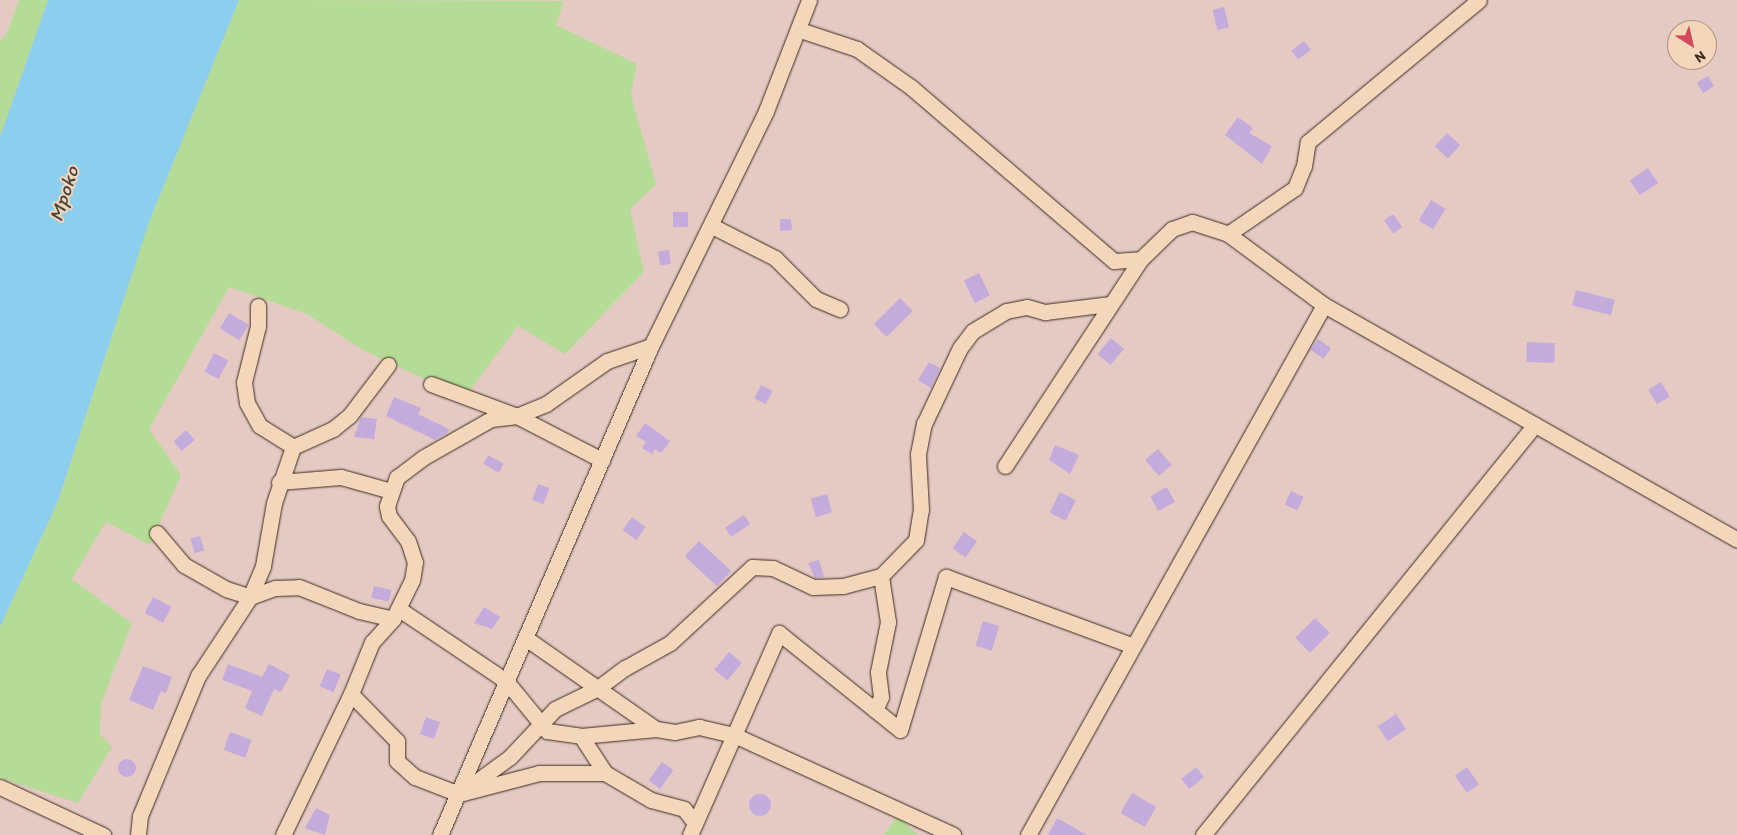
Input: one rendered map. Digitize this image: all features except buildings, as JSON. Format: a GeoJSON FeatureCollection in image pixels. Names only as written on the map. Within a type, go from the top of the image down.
{"type":"FeatureCollection","features":[{"type":"Feature","properties":{"kind":"street"},"geometry":{"type":"LineString","coordinates":[[440,835],[506,681],[527,639],[651,346],[712,226],[800,30],[809,0]]}},
{"type":"Feature","properties":{"kind":"street"},"geometry":{"type":"LineString","coordinates":[[1228,234],[1295,188],[1304,166],[1308,142],[1479,0]]}},
{"type":"Feature","properties":{"kind":"street"},"geometry":{"type":"LineString","coordinates":[[800,30],[857,48],[912,88],[1114,261],[1141,259]]}},
{"type":"Feature","properties":{"kind":"street"},"geometry":{"type":"LineString","coordinates":[[1005,466],[1109,304],[1141,259],[1172,228],[1192,222],[1228,234],[1324,305],[1533,427],[1737,540]]}},
{"type":"Feature","properties":{"kind":"street"},"geometry":{"type":"LineString","coordinates":[[712,226],[775,258],[816,299],[840,309]]}},
{"type":"Feature","properties":{"kind":"street"},"geometry":{"type":"LineString","coordinates":[[459,794],[510,757],[555,709],[598,688],[625,668],[670,644],[752,567],[773,568],[813,586],[843,586],[881,576],[916,540],[921,510],[918,454],[924,424],[960,348],[974,331],[1006,310],[1027,307],[1045,312],[1109,304]]}},
{"type":"Feature","properties":{"kind":"street"},"geometry":{"type":"LineString","coordinates":[[1028,835],[1131,646],[1324,305]]}},
{"type":"Feature","properties":{"kind":"street"},"geometry":{"type":"LineString","coordinates":[[258,306],[258,326],[244,382],[248,403],[260,426],[293,447]]}},
{"type":"Feature","properties":{"kind":"street"},"geometry":{"type":"LineString","coordinates":[[283,835],[351,694],[372,642],[396,614],[415,562],[408,541],[389,516],[387,506],[397,477],[424,457],[491,419],[517,416],[546,404],[607,361],[651,346]]}},
{"type":"Feature","properties":{"kind":"street"},"geometry":{"type":"LineString","coordinates":[[138,835],[140,816],[198,676],[250,597],[263,566],[279,482],[293,447],[333,429],[350,415],[388,365]]}},
{"type":"Feature","properties":{"kind":"street"},"geometry":{"type":"LineString","coordinates":[[431,384],[517,416],[602,460]]}},
{"type":"Feature","properties":{"kind":"street"},"geometry":{"type":"LineString","coordinates":[[1203,835],[1533,427]]}},
{"type":"Feature","properties":{"kind":"street"},"geometry":{"type":"LineString","coordinates":[[279,482],[341,478],[391,491]]}},
{"type":"Feature","properties":{"kind":"street"},"geometry":{"type":"LineString","coordinates":[[156,533],[184,565],[201,578],[250,597],[275,588],[299,587],[359,611],[396,614],[506,681],[547,731],[581,736],[656,729],[675,732],[699,727],[734,735],[952,835]]}},
{"type":"Feature","properties":{"kind":"street"},"geometry":{"type":"LineString","coordinates":[[875,710],[881,697],[878,672],[888,622],[881,576]]}},
{"type":"Feature","properties":{"kind":"street"},"geometry":{"type":"LineString","coordinates":[[692,829],[780,633],[900,730],[946,577],[1131,646]]}},
{"type":"Feature","properties":{"kind":"street"},"geometry":{"type":"LineString","coordinates":[[527,639],[656,729]]}},
{"type":"Feature","properties":{"kind":"street"},"geometry":{"type":"LineString","coordinates":[[351,694],[398,741],[396,761],[415,778],[459,794],[539,773],[605,773]]}},
{"type":"Feature","properties":{"kind":"street"},"geometry":{"type":"LineString","coordinates":[[581,736],[605,773],[651,800],[684,809],[692,829]]}},
{"type":"Feature","properties":{"kind":"street"},"geometry":{"type":"LineString","coordinates":[[0,787],[103,835]]}},
{"type":"Feature","properties":{"kind":"green space"},"geometry":{"type":"Polygon","coordinates":[[[19,0],[48,0],[0,137],[0,41],[6,35],[19,0]]]}},
{"type":"Feature","properties":{"kind":"green space"},"geometry":{"type":"Polygon","coordinates":[[[239,0],[564,1],[556,25],[637,64],[631,95],[656,184],[630,209],[644,272],[565,354],[518,326],[464,398],[361,349],[307,314],[229,287],[149,429],[181,475],[150,545],[106,522],[72,579],[132,623],[101,704],[100,734],[112,747],[78,803],[0,778],[0,627],[58,501],[149,222],[239,0]]]}},
{"type":"Feature","properties":{"kind":"green space"},"geometry":{"type":"Polygon","coordinates":[[[897,816],[918,835],[884,835],[897,816]]]}},
{"type":"Feature","properties":{"kind":"water","name":"Mpoko"},"geometry":{"type":"Polygon","coordinates":[[[48,0],[239,0],[149,222],[58,501],[0,627],[0,137],[48,0]]]}}]}
